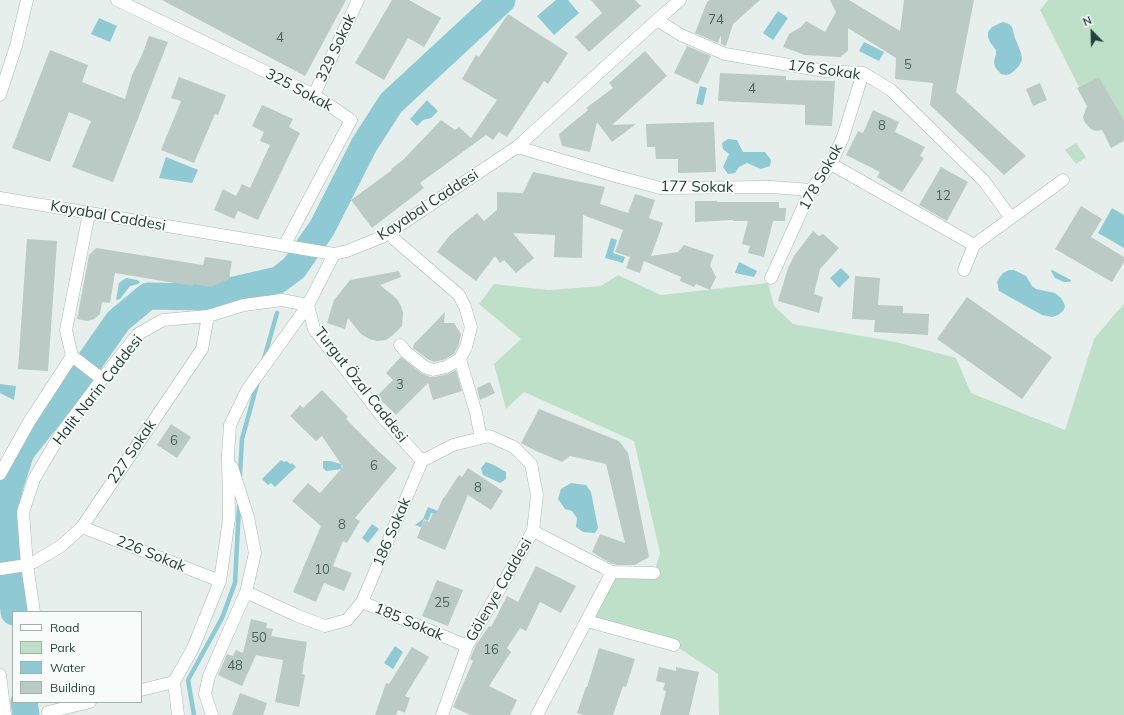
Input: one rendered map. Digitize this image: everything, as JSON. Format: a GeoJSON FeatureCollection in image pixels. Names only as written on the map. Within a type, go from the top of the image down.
{"type":"FeatureCollection","features":[{"type":"Feature","properties":{"kind":"street"},"geometry":{"type":"LineString","coordinates":[[0,95],[16,46],[27,0]]}},
{"type":"Feature","properties":{"kind":"street","name":"325 Sokak"},"geometry":{"type":"LineString","coordinates":[[117,0],[314,95],[351,120],[284,246]]}},
{"type":"Feature","properties":{"kind":"street","name":"329 Sokak"},"geometry":{"type":"LineString","coordinates":[[314,95],[358,0]]}},
{"type":"Feature","properties":{"kind":"street","name":"Kayabal Caddesi"},"geometry":{"type":"LineString","coordinates":[[0,198],[284,246],[330,253],[347,251],[382,237],[517,147],[657,20],[674,2]]}},
{"type":"Feature","properties":{"kind":"street","name":"176 Sokak"},"geometry":{"type":"LineString","coordinates":[[657,20],[681,35],[725,54],[825,71],[863,73],[890,90],[984,181],[1011,218]]}},
{"type":"Feature","properties":{"kind":"street","name":"178 Sokak"},"geometry":{"type":"LineString","coordinates":[[771,278],[811,190],[831,164],[843,137],[863,73]]}},
{"type":"Feature","properties":{"kind":"street","name":"177 Sokak"},"geometry":{"type":"LineString","coordinates":[[517,147],[660,188],[771,187],[811,190]]}},
{"type":"Feature","properties":{"kind":"street"},"geometry":{"type":"LineString","coordinates":[[831,164],[974,245]]}},
{"type":"Feature","properties":{"kind":"street"},"geometry":{"type":"LineString","coordinates":[[964,270],[974,245],[1062,180]]}},
{"type":"Feature","properties":{"kind":"street"},"geometry":{"type":"LineString","coordinates":[[89,213],[66,330],[72,356],[102,379]]}},
{"type":"Feature","properties":{"kind":"street"},"geometry":{"type":"LineString","coordinates":[[394,239],[458,295],[465,307],[471,328],[466,347],[460,359],[446,367],[433,370],[425,367],[407,353],[400,344]]}},
{"type":"Feature","properties":{"kind":"street"},"geometry":{"type":"LineString","coordinates":[[178,715],[174,682],[193,648],[220,581],[229,519],[228,454],[230,425],[249,387],[308,306],[330,253]]}},
{"type":"Feature","properties":{"kind":"street","name":"Halit Narin Caddesi"},"geometry":{"type":"LineString","coordinates":[[34,611],[23,512],[34,479],[60,435],[138,334],[163,320],[208,316],[244,305],[282,300],[308,306]]}},
{"type":"Feature","properties":{"kind":"street","name":"Turgut Özal Caddesi"},"geometry":{"type":"LineString","coordinates":[[308,306],[314,328],[384,420],[422,461]]}},
{"type":"Feature","properties":{"kind":"street","name":"227 Sokak"},"geometry":{"type":"LineString","coordinates":[[28,565],[61,546],[82,527],[202,349],[208,316]]}},
{"type":"Feature","properties":{"kind":"street"},"geometry":{"type":"LineString","coordinates":[[0,474],[29,422],[72,356]]}},
{"type":"Feature","properties":{"kind":"street"},"geometry":{"type":"LineString","coordinates":[[460,359],[476,413],[481,438]]}},
{"type":"Feature","properties":{"kind":"street","name":"Gölenye Caddesi"},"geometry":{"type":"LineString","coordinates":[[422,461],[453,445],[489,436],[514,447],[531,464],[537,495],[533,531],[467,646],[442,715]]}},
{"type":"Feature","properties":{"kind":"street"},"geometry":{"type":"LineString","coordinates":[[212,715],[206,694],[209,676],[246,592],[255,553],[248,517],[228,454]]}},
{"type":"Feature","properties":{"kind":"street","name":"186 Sokak"},"geometry":{"type":"LineString","coordinates":[[362,602],[422,461]]}},
{"type":"Feature","properties":{"kind":"street","name":"226 Sokak"},"geometry":{"type":"LineString","coordinates":[[82,527],[220,581]]}},
{"type":"Feature","properties":{"kind":"street"},"geometry":{"type":"LineString","coordinates":[[533,531],[612,572],[654,573]]}},
{"type":"Feature","properties":{"kind":"street"},"geometry":{"type":"LineString","coordinates":[[0,569],[28,565]]}},
{"type":"Feature","properties":{"kind":"street"},"geometry":{"type":"LineString","coordinates":[[537,715],[612,572]]}},
{"type":"Feature","properties":{"kind":"street","name":"185 Sokak"},"geometry":{"type":"LineString","coordinates":[[246,592],[298,616],[325,626],[347,620],[362,602],[467,646]]}},
{"type":"Feature","properties":{"kind":"street"},"geometry":{"type":"LineString","coordinates":[[587,621],[674,645]]}},
{"type":"Feature","properties":{"kind":"street"},"geometry":{"type":"LineString","coordinates":[[0,675],[5,715]]}},
{"type":"Feature","properties":{"kind":"street"},"geometry":{"type":"LineString","coordinates":[[142,690],[174,682]]}},
{"type":"Feature","properties":{"kind":"street"},"geometry":{"type":"LineString","coordinates":[[48,710],[85,703]]}},
{"type":"Feature","properties":{"kind":"green space"},"geometry":{"type":"Polygon","coordinates":[[[1048,0],[1124,0],[1124,120],[1099,77],[1079,87],[1040,10],[1048,0]]]}},
{"type":"Feature","properties":{"kind":"green space"},"geometry":{"type":"Polygon","coordinates":[[[1076,143],[1086,157],[1076,164],[1065,150],[1076,143]]]}},
{"type":"Feature","properties":{"kind":"green space"},"geometry":{"type":"Polygon","coordinates":[[[618,275],[661,295],[768,283],[774,306],[793,324],[896,342],[956,358],[971,393],[1065,430],[1094,339],[1124,304],[1124,715],[719,715],[718,674],[674,645],[587,621],[612,572],[654,573],[660,553],[634,441],[524,392],[506,409],[494,364],[521,339],[479,304],[494,284],[549,290],[601,286],[618,275]]]}},
{"type":"Feature","properties":{"kind":"water"},"geometry":{"type":"Polygon","coordinates":[[[556,0],[568,0],[579,13],[554,35],[537,16],[556,0]]]}},
{"type":"Feature","properties":{"kind":"water"},"geometry":{"type":"Polygon","coordinates":[[[778,11],[788,18],[773,40],[763,33],[778,11]]]}},
{"type":"Feature","properties":{"kind":"water"},"geometry":{"type":"Polygon","coordinates":[[[99,18],[117,26],[110,42],[91,34],[99,18]]]}},
{"type":"Feature","properties":{"kind":"water"},"geometry":{"type":"Polygon","coordinates":[[[1003,22],[1012,27],[1022,60],[1014,71],[1006,75],[1001,74],[995,67],[994,62],[996,50],[988,37],[988,32],[992,27],[1003,22]]]}},
{"type":"Feature","properties":{"kind":"water"},"geometry":{"type":"Polygon","coordinates":[[[864,42],[884,52],[879,61],[859,51],[864,42]]]}},
{"type":"Feature","properties":{"kind":"water"},"geometry":{"type":"Polygon","coordinates":[[[700,86],[707,88],[703,105],[696,104],[700,86]]]}},
{"type":"Feature","properties":{"kind":"water"},"geometry":{"type":"Polygon","coordinates":[[[427,100],[438,111],[431,118],[423,120],[417,126],[410,119],[427,100]]]}},
{"type":"Feature","properties":{"kind":"water"},"geometry":{"type":"Polygon","coordinates":[[[728,139],[737,140],[743,152],[765,152],[771,160],[770,166],[761,169],[747,163],[739,167],[735,173],[728,174],[723,167],[729,154],[723,149],[722,143],[728,139]]]}},
{"type":"Feature","properties":{"kind":"water"},"geometry":{"type":"Polygon","coordinates":[[[166,157],[198,170],[192,183],[159,178],[166,157]]]}},
{"type":"Feature","properties":{"kind":"water"},"geometry":{"type":"Polygon","coordinates":[[[1112,208],[1124,215],[1124,248],[1098,233],[1112,208]]]}},
{"type":"Feature","properties":{"kind":"water"},"geometry":{"type":"Polygon","coordinates":[[[611,238],[617,240],[613,253],[625,257],[623,263],[605,258],[611,238]]]}},
{"type":"Feature","properties":{"kind":"water"},"geometry":{"type":"Polygon","coordinates":[[[739,262],[757,271],[754,277],[735,273],[739,262]]]}},
{"type":"Feature","properties":{"kind":"water"},"geometry":{"type":"Polygon","coordinates":[[[841,268],[850,277],[839,288],[830,278],[841,268]]]}},
{"type":"Feature","properties":{"kind":"water"},"geometry":{"type":"Polygon","coordinates":[[[1009,270],[1014,270],[1026,276],[1032,286],[1036,289],[1055,293],[1064,303],[1065,307],[1063,311],[1052,317],[1042,315],[999,291],[997,282],[1003,273],[1009,270]]]}},
{"type":"Feature","properties":{"kind":"water"},"geometry":{"type":"Polygon","coordinates":[[[1052,270],[1071,280],[1070,282],[1064,282],[1055,278],[1051,271],[1052,270]]]}},
{"type":"Feature","properties":{"kind":"water"},"geometry":{"type":"Polygon","coordinates":[[[126,278],[140,282],[130,286],[120,299],[116,300],[119,283],[126,278]]]}},
{"type":"Feature","properties":{"kind":"water"},"geometry":{"type":"Polygon","coordinates":[[[0,384],[16,386],[14,400],[0,393],[0,384]]]}},
{"type":"Feature","properties":{"kind":"water"},"geometry":{"type":"Polygon","coordinates":[[[281,460],[284,462],[287,461],[290,464],[292,463],[296,467],[275,487],[271,483],[268,485],[262,479],[281,460]]]}},
{"type":"Feature","properties":{"kind":"water"},"geometry":{"type":"Polygon","coordinates":[[[323,461],[341,464],[342,469],[326,471],[323,468],[323,461]]]}},
{"type":"Feature","properties":{"kind":"water"},"geometry":{"type":"Polygon","coordinates":[[[486,462],[506,472],[506,479],[500,483],[483,475],[481,468],[486,462]]]}},
{"type":"Feature","properties":{"kind":"water"},"geometry":{"type":"Polygon","coordinates":[[[571,483],[586,485],[591,492],[598,528],[595,533],[583,532],[576,527],[577,518],[572,511],[565,509],[558,499],[561,489],[571,483]]]}},
{"type":"Feature","properties":{"kind":"water"},"geometry":{"type":"Polygon","coordinates":[[[428,507],[438,511],[437,514],[431,513],[428,521],[424,519],[421,527],[415,525],[423,519],[428,507]]]}},
{"type":"Feature","properties":{"kind":"water"},"geometry":{"type":"Polygon","coordinates":[[[372,524],[379,529],[368,543],[362,538],[372,524]]]}},
{"type":"Feature","properties":{"kind":"water"},"geometry":{"type":"Polygon","coordinates":[[[395,646],[403,652],[393,669],[384,663],[395,646]]]}},
{"type":"Feature","properties":{"kind":"building"},"geometry":{"type":"Polygon","coordinates":[[[162,0],[346,0],[305,76],[162,0]]]}},
{"type":"Feature","properties":{"kind":"building"},"geometry":{"type":"Polygon","coordinates":[[[392,0],[409,0],[441,18],[424,47],[408,38],[384,80],[355,63],[392,0]]]}},
{"type":"Feature","properties":{"kind":"building"},"geometry":{"type":"Polygon","coordinates":[[[591,0],[635,0],[641,6],[589,52],[575,37],[602,13],[591,0]]]}},
{"type":"Feature","properties":{"kind":"building"},"geometry":{"type":"Polygon","coordinates":[[[710,0],[760,0],[733,24],[726,46],[721,44],[721,35],[718,43],[695,33],[707,2],[710,0]]]}},
{"type":"Feature","properties":{"kind":"building"},"geometry":{"type":"Polygon","coordinates":[[[830,0],[849,0],[900,31],[904,0],[974,0],[956,92],[1026,156],[1004,175],[930,105],[933,83],[895,79],[896,58],[848,28],[848,51],[840,57],[805,55],[783,47],[789,34],[801,27],[806,21],[825,32],[836,12],[830,0]]]}},
{"type":"Feature","properties":{"kind":"building"},"geometry":{"type":"Polygon","coordinates":[[[508,14],[568,53],[548,84],[544,81],[507,137],[499,132],[493,140],[486,135],[420,183],[424,188],[372,228],[351,200],[392,170],[391,169],[403,160],[441,120],[455,130],[459,127],[471,138],[497,100],[462,79],[476,55],[479,57],[508,14]]]}},
{"type":"Feature","properties":{"kind":"building"},"geometry":{"type":"Polygon","coordinates":[[[149,36],[168,42],[113,182],[72,167],[91,121],[69,112],[50,162],[12,148],[50,50],[88,65],[82,82],[125,99],[132,75],[149,36]]]}},
{"type":"Feature","properties":{"kind":"building"},"geometry":{"type":"Polygon","coordinates":[[[687,46],[711,56],[698,84],[674,73],[687,46]]]}},
{"type":"Feature","properties":{"kind":"building"},"geometry":{"type":"Polygon","coordinates":[[[645,51],[667,76],[612,125],[636,124],[612,142],[597,122],[590,152],[562,146],[559,134],[588,110],[586,108],[613,88],[609,83],[645,51]]]}},
{"type":"Feature","properties":{"kind":"building"},"geometry":{"type":"Polygon","coordinates":[[[720,73],[786,76],[786,80],[835,81],[832,126],[805,125],[805,105],[718,101],[720,73]]]}},
{"type":"Feature","properties":{"kind":"building"},"geometry":{"type":"Polygon","coordinates":[[[179,77],[226,95],[218,115],[215,114],[194,163],[161,150],[181,101],[171,98],[179,77]]]}},
{"type":"Feature","properties":{"kind":"building"},"geometry":{"type":"Polygon","coordinates":[[[1099,77],[1124,120],[1124,141],[1111,148],[1102,130],[1096,131],[1091,129],[1084,121],[1083,117],[1087,106],[1077,88],[1099,77]]]}},
{"type":"Feature","properties":{"kind":"building"},"geometry":{"type":"Polygon","coordinates":[[[1040,83],[1047,100],[1033,106],[1026,89],[1040,83]]]}},
{"type":"Feature","properties":{"kind":"building"},"geometry":{"type":"Polygon","coordinates":[[[262,105],[293,119],[289,127],[300,133],[258,220],[238,211],[234,219],[214,210],[223,189],[236,196],[242,184],[250,188],[270,145],[260,141],[264,132],[252,126],[262,105]]]}},
{"type":"Feature","properties":{"kind":"building"},"geometry":{"type":"Polygon","coordinates":[[[873,110],[899,122],[895,132],[925,147],[920,156],[924,158],[902,192],[877,177],[880,172],[846,155],[858,131],[863,133],[873,110]]]}},
{"type":"Feature","properties":{"kind":"building"},"geometry":{"type":"Polygon","coordinates":[[[714,122],[716,172],[678,173],[678,159],[656,159],[655,147],[647,147],[646,124],[714,122]]]}},
{"type":"Feature","properties":{"kind":"building"},"geometry":{"type":"Polygon","coordinates":[[[941,167],[968,182],[947,221],[919,205],[941,167]]]}},
{"type":"Feature","properties":{"kind":"building"},"geometry":{"type":"Polygon","coordinates":[[[533,172],[605,187],[600,204],[628,213],[635,194],[655,200],[649,218],[663,223],[651,256],[678,252],[684,245],[714,255],[710,265],[716,277],[710,290],[696,284],[694,287],[680,281],[681,277],[644,261],[640,273],[626,268],[630,257],[615,252],[623,230],[583,215],[582,258],[554,257],[555,235],[513,233],[534,258],[516,273],[504,260],[500,263],[495,256],[476,281],[437,252],[450,235],[477,213],[484,221],[497,210],[497,192],[523,193],[533,172]]]}},
{"type":"Feature","properties":{"kind":"building"},"geometry":{"type":"Polygon","coordinates":[[[695,201],[779,202],[779,208],[786,208],[785,221],[773,221],[764,257],[748,253],[750,246],[742,244],[748,221],[733,220],[695,222],[695,201]]]}},
{"type":"Feature","properties":{"kind":"building"},"geometry":{"type":"Polygon","coordinates":[[[1081,206],[1102,219],[1091,237],[1124,257],[1124,262],[1112,282],[1055,249],[1081,206]]]}},
{"type":"Feature","properties":{"kind":"building"},"geometry":{"type":"Polygon","coordinates":[[[813,231],[819,236],[823,234],[839,248],[820,269],[814,294],[823,297],[819,313],[778,301],[788,268],[794,256],[813,231]]]}},
{"type":"Feature","properties":{"kind":"building"},"geometry":{"type":"Polygon","coordinates":[[[27,239],[57,241],[48,371],[18,369],[27,239]]]}},
{"type":"Feature","properties":{"kind":"building"},"geometry":{"type":"Polygon","coordinates":[[[96,248],[203,265],[205,257],[232,261],[229,279],[211,287],[193,284],[193,286],[115,273],[110,303],[102,302],[100,314],[94,319],[87,321],[77,319],[89,255],[96,248]]]}},
{"type":"Feature","properties":{"kind":"building"},"geometry":{"type":"Polygon","coordinates":[[[399,271],[401,277],[380,285],[397,299],[403,313],[402,326],[393,335],[386,340],[377,341],[369,339],[361,334],[348,318],[345,329],[327,323],[334,300],[350,280],[399,271]]]}},
{"type":"Feature","properties":{"kind":"building"},"geometry":{"type":"Polygon","coordinates":[[[855,276],[880,278],[878,305],[903,306],[903,313],[929,314],[928,335],[874,332],[875,320],[852,319],[855,276]]]}},
{"type":"Feature","properties":{"kind":"building"},"geometry":{"type":"Polygon","coordinates":[[[967,297],[1052,357],[1022,399],[937,339],[967,297]]]}},
{"type":"Feature","properties":{"kind":"building"},"geometry":{"type":"Polygon","coordinates":[[[445,312],[444,323],[454,323],[461,334],[459,344],[454,354],[443,360],[434,362],[413,348],[414,344],[445,312]]]}},
{"type":"Feature","properties":{"kind":"building"},"geometry":{"type":"Polygon","coordinates":[[[401,357],[421,373],[430,377],[448,374],[456,370],[462,391],[433,400],[428,383],[396,415],[377,396],[393,380],[386,373],[401,357]]]}},
{"type":"Feature","properties":{"kind":"building"},"geometry":{"type":"Polygon","coordinates":[[[490,382],[495,393],[480,400],[477,388],[490,382]]]}},
{"type":"Feature","properties":{"kind":"building"},"geometry":{"type":"Polygon","coordinates":[[[322,390],[348,417],[346,419],[397,468],[355,518],[360,521],[347,543],[343,541],[333,566],[352,573],[344,591],[324,583],[316,602],[293,592],[321,526],[292,501],[308,483],[320,493],[343,467],[322,436],[316,441],[290,416],[300,405],[303,408],[322,390]]]}},
{"type":"Feature","properties":{"kind":"building"},"geometry":{"type":"Polygon","coordinates":[[[539,409],[619,441],[628,453],[649,557],[635,565],[617,565],[610,563],[592,552],[600,534],[625,543],[606,464],[570,456],[562,462],[521,443],[539,409]]]}},
{"type":"Feature","properties":{"kind":"building"},"geometry":{"type":"Polygon","coordinates":[[[171,424],[191,437],[177,458],[157,445],[171,424]]]}},
{"type":"Feature","properties":{"kind":"building"},"geometry":{"type":"Polygon","coordinates":[[[468,468],[503,491],[491,510],[468,495],[445,550],[417,538],[424,520],[429,522],[433,513],[436,514],[443,498],[459,475],[462,477],[468,468]]]}},
{"type":"Feature","properties":{"kind":"building"},"geometry":{"type":"Polygon","coordinates":[[[536,566],[576,586],[561,613],[540,602],[526,631],[520,628],[507,648],[511,652],[489,686],[517,700],[510,715],[470,715],[453,707],[473,661],[470,659],[476,645],[489,626],[491,627],[507,596],[518,602],[536,566]]]}},
{"type":"Feature","properties":{"kind":"building"},"geometry":{"type":"Polygon","coordinates":[[[437,580],[463,590],[448,626],[422,616],[437,580]]]}},
{"type":"Feature","properties":{"kind":"building"},"geometry":{"type":"Polygon","coordinates":[[[251,619],[267,623],[266,628],[273,629],[271,636],[307,642],[302,674],[305,675],[299,707],[275,702],[283,660],[256,655],[242,686],[218,675],[227,654],[233,656],[236,650],[243,653],[251,619]]]}},
{"type":"Feature","properties":{"kind":"building"},"geometry":{"type":"Polygon","coordinates":[[[412,647],[429,657],[405,696],[410,698],[405,713],[398,710],[396,715],[375,715],[386,683],[389,684],[412,647]]]}},
{"type":"Feature","properties":{"kind":"building"},"geometry":{"type":"Polygon","coordinates":[[[599,648],[635,659],[626,687],[623,686],[613,715],[584,715],[577,713],[599,648]]]}},
{"type":"Feature","properties":{"kind":"building"},"geometry":{"type":"Polygon","coordinates":[[[659,667],[676,671],[676,667],[699,672],[689,715],[660,715],[666,691],[663,690],[665,683],[656,681],[659,667]]]}},
{"type":"Feature","properties":{"kind":"building"},"geometry":{"type":"Polygon","coordinates":[[[240,693],[267,703],[263,715],[232,715],[240,693]]]}},
{"type":"Feature","properties":{"kind":"waterway"},"geometry":{"type":"LineString","coordinates":[[14,611],[4,514],[10,486],[21,452],[72,387],[118,321],[148,296],[204,297],[278,280],[294,268],[322,228],[364,145],[391,103],[502,0]]}},
{"type":"Feature","properties":{"kind":"waterway"},"geometry":{"type":"LineString","coordinates":[[284,288],[288,273]]}},
{"type":"Feature","properties":{"kind":"waterway"},"geometry":{"type":"LineString","coordinates":[[264,359],[277,313]]}},
{"type":"Feature","properties":{"kind":"waterway"},"geometry":{"type":"LineString","coordinates":[[240,475],[242,439],[258,381]]}},
{"type":"Feature","properties":{"kind":"waterway"},"geometry":{"type":"LineString","coordinates":[[194,715],[188,680],[222,618],[235,583],[239,506]]}},
{"type":"Feature","properties":{"kind":"waterway"},"geometry":{"type":"LineString","coordinates":[[24,703],[26,715]]}}]}
